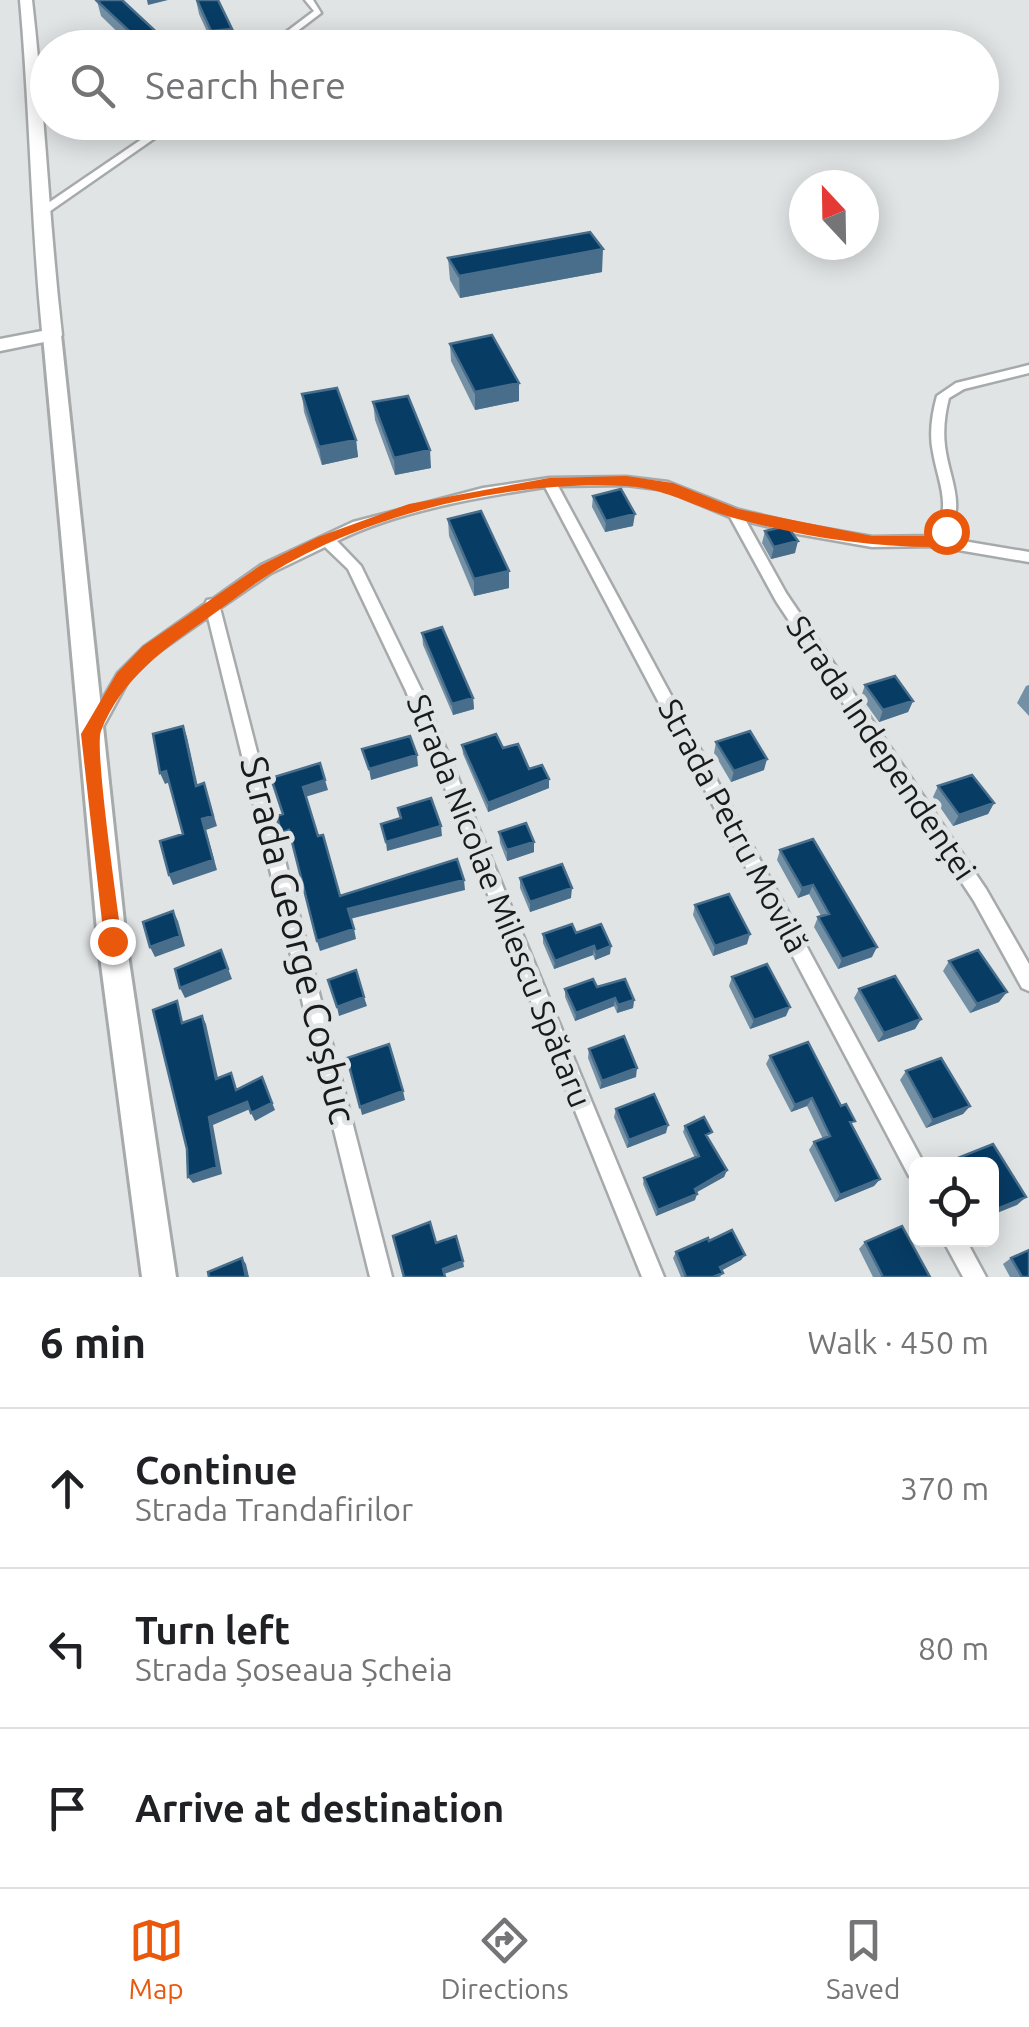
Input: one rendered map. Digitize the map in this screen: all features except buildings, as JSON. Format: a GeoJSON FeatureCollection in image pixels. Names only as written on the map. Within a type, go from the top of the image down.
{"type":"FeatureCollection","features":[{"type":"Feature","properties":{"kind":"main road"},"geometry":{"type":"LineString","coordinates":[[26,0],[30,42]]}},
{"type":"Feature","properties":{"kind":"main road"},"geometry":{"type":"LineString","coordinates":[[37,140],[40,214],[112,941],[159,1277]]}},
{"type":"Feature","properties":{"kind":"main road"},"geometry":{"type":"LineString","coordinates":[[0,345],[52,335]]}},
{"type":"Feature","properties":{"kind":"street"},"geometry":{"type":"LineString","coordinates":[[294,30],[318,12],[309,0]]}},
{"type":"Feature","properties":{"kind":"street"},"geometry":{"type":"LineString","coordinates":[[40,214],[148,140]]}},
{"type":"Feature","properties":{"kind":"street"},"geometry":{"type":"LineString","coordinates":[[935,542],[946,531],[950,515],[951,484],[938,450],[943,396],[960,386],[1029,369]]}},
{"type":"Feature","properties":{"kind":"street"},"geometry":{"type":"LineString","coordinates":[[90,734],[123,677],[149,651],[266,569],[323,540],[414,508],[549,482],[626,481],[668,486],[734,514],[872,542],[935,542],[1029,557]]}},
{"type":"Feature","properties":{"kind":"street","name":"Strada Petru Movilă"},"geometry":{"type":"LineString","coordinates":[[549,482],[910,1157]]}},
{"type":"Feature","properties":{"kind":"street","name":"Strada Independenței"},"geometry":{"type":"LineString","coordinates":[[734,514],[780,597],[980,895],[1029,982]]}},
{"type":"Feature","properties":{"kind":"street","name":"Strada Nicolae Milescu Spătaru"},"geometry":{"type":"LineString","coordinates":[[323,540],[335,546],[354,566],[414,692],[653,1277]]}},
{"type":"Feature","properties":{"kind":"street","name":"Strada George Coșbuc"},"geometry":{"type":"LineString","coordinates":[[212,604],[381,1277]]}},
{"type":"Feature","properties":{"kind":"street"},"geometry":{"type":"LineString","coordinates":[[958,1247],[974,1277]]}},
{"type":"Feature","properties":{"kind":"route"},"geometry":{"type":"LineString","coordinates":[[112,941],[90,734],[123,677],[149,651],[182,624],[266,569],[323,540],[414,508],[549,482],[626,481],[668,486],[734,514],[872,542],[935,542],[946,531]]}}]}
